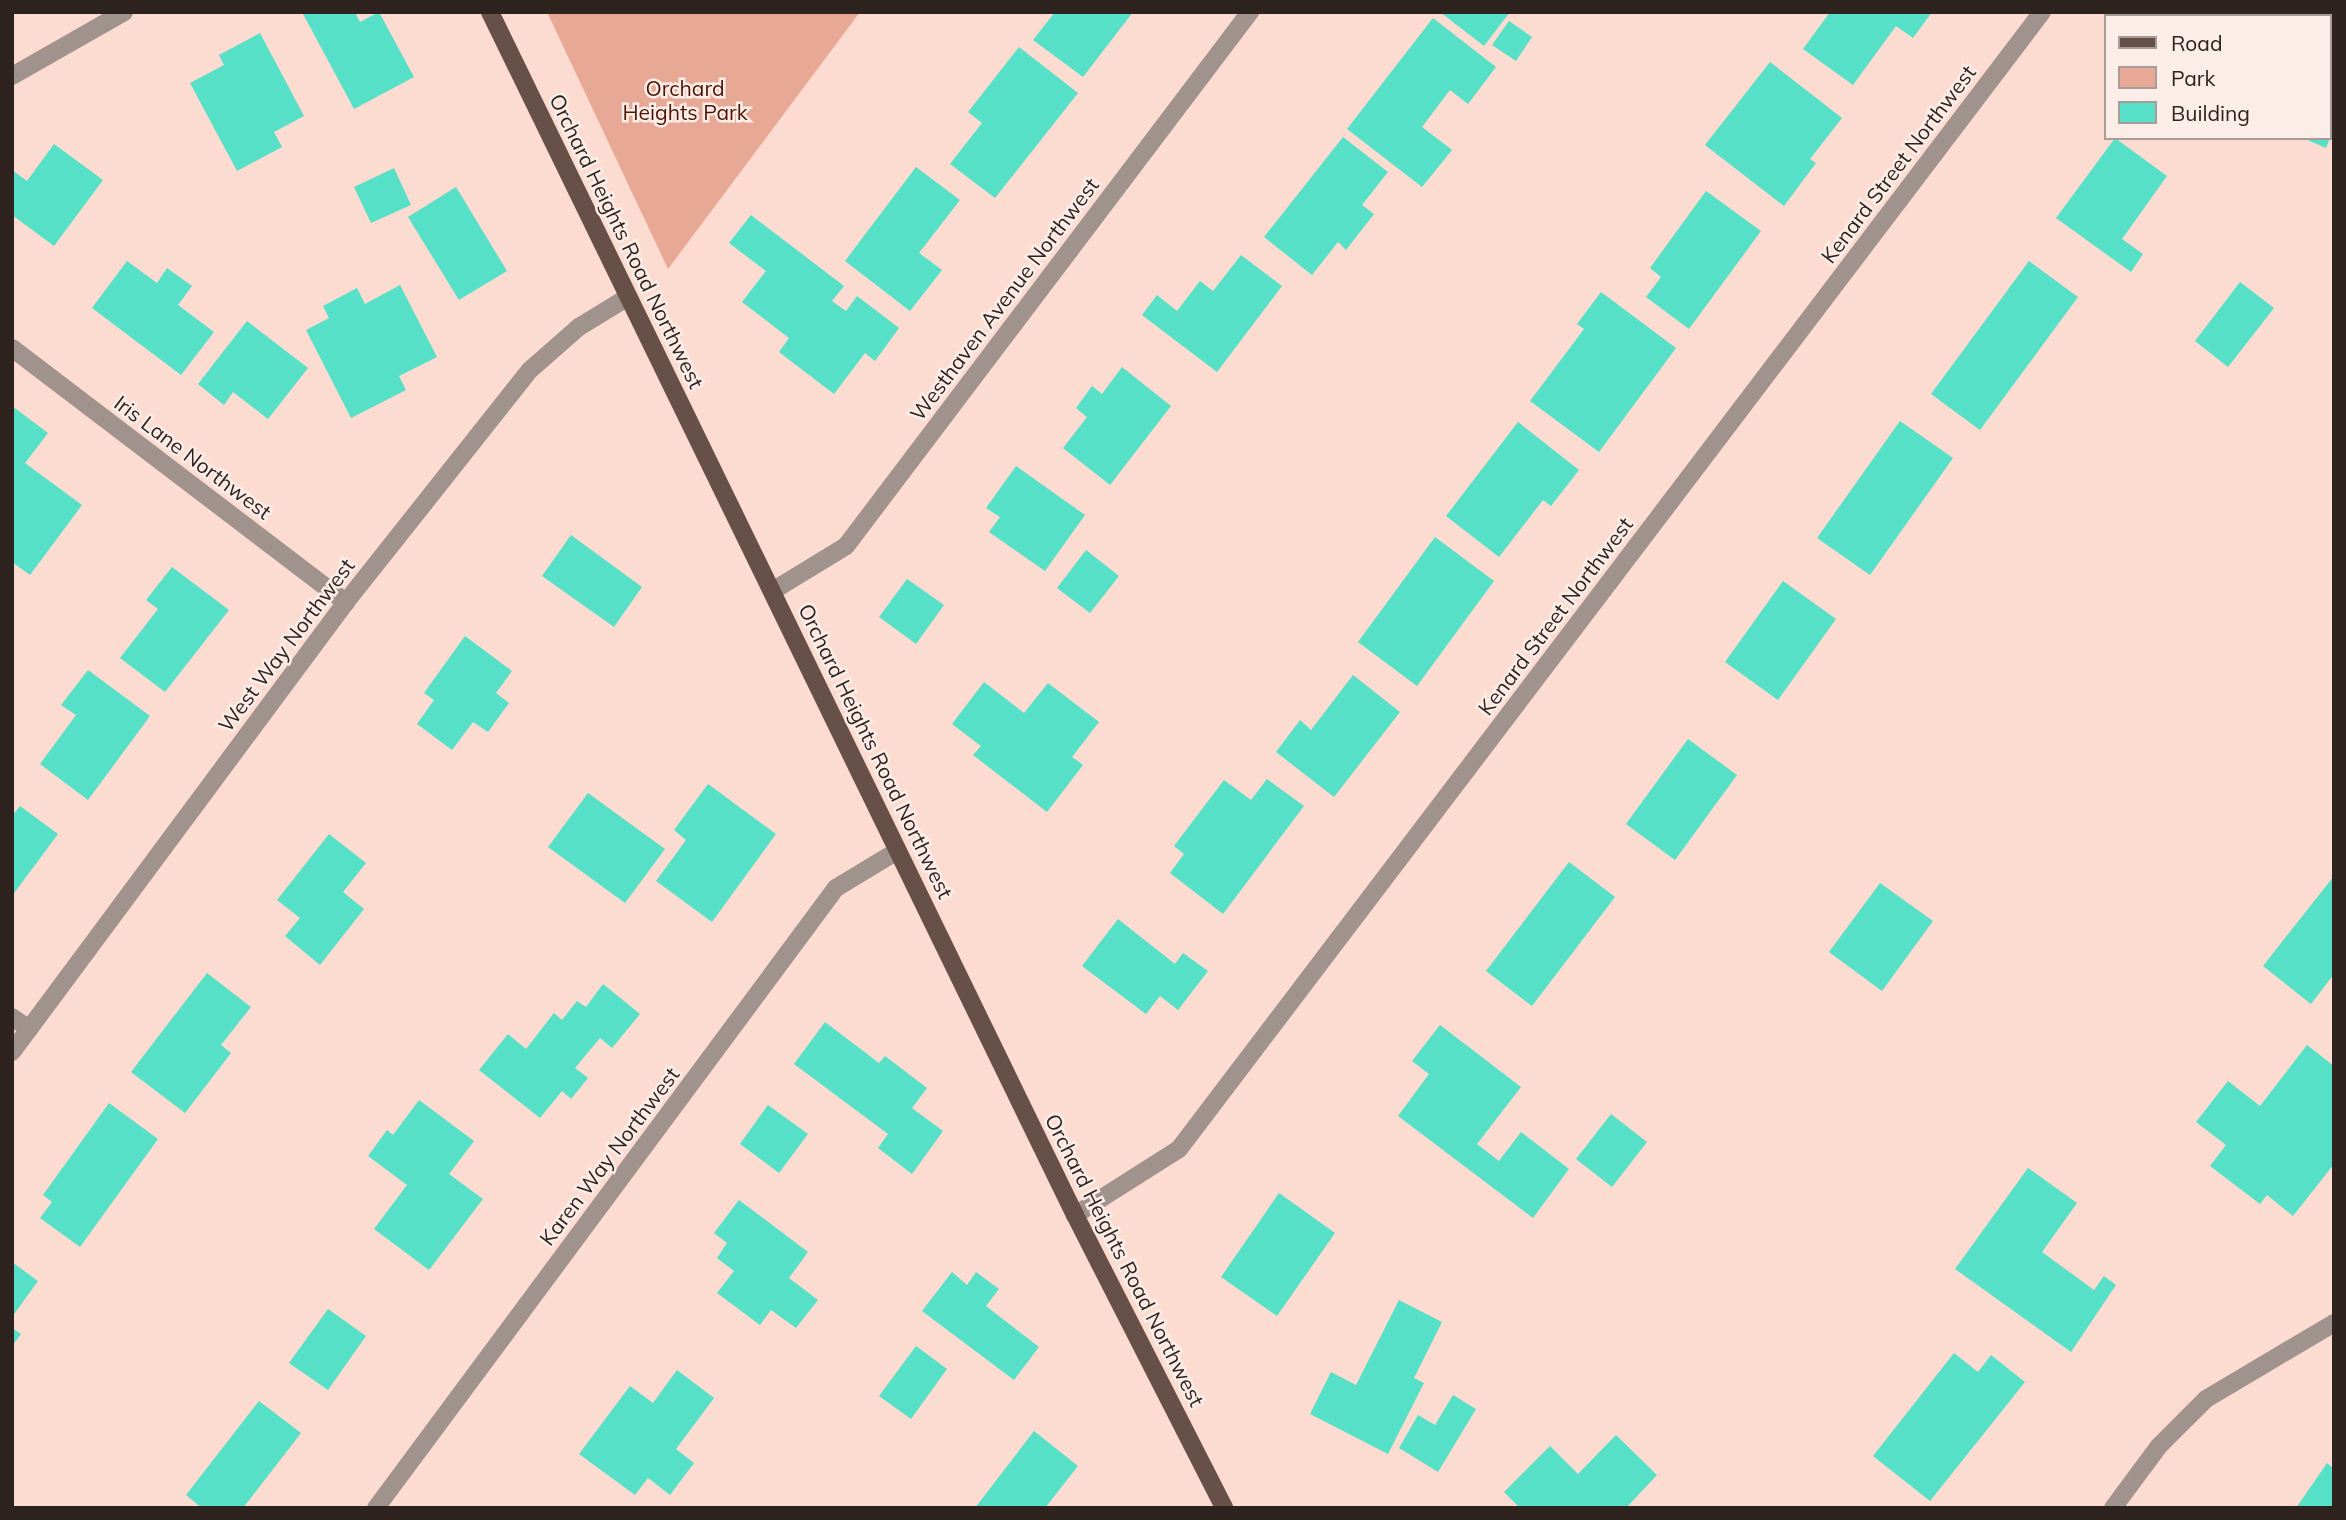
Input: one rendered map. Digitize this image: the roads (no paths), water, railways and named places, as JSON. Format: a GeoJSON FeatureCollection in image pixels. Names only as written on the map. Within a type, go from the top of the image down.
{"type":"FeatureCollection","features":[{"type":"Feature","properties":{"kind":"main road","name":"Orchard Heights Road Northwest"},"geometry":{"type":"LineString","coordinates":[[490,12],[774,590],[897,851],[1075,1215],[1224,1508]]}},
{"type":"Feature","properties":{"kind":"street"},"geometry":{"type":"LineString","coordinates":[[12,76],[124,12]]}},
{"type":"Feature","properties":{"kind":"street","name":"Westhaven Avenue Northwest"},"geometry":{"type":"LineString","coordinates":[[774,590],[846,546],[1250,12]]}},
{"type":"Feature","properties":{"kind":"street","name":"Kenard Street Northwest"},"geometry":{"type":"LineString","coordinates":[[1075,1215],[1180,1149],[2042,12]]}},
{"type":"Feature","properties":{"kind":"street","name":"West Way Northwest"},"geometry":{"type":"LineString","coordinates":[[12,1052],[346,602],[530,370],[579,327],[628,297]]}},
{"type":"Feature","properties":{"kind":"street","name":"Iris Lane Northwest"},"geometry":{"type":"LineString","coordinates":[[12,348],[346,602]]}},
{"type":"Feature","properties":{"kind":"street","name":"Karen Way Northwest"},"geometry":{"type":"LineString","coordinates":[[376,1508],[836,888],[897,851]]}},
{"type":"Feature","properties":{"kind":"street"},"geometry":{"type":"LineString","coordinates":[[12,1017],[29,1030]]}},
{"type":"Feature","properties":{"kind":"street"},"geometry":{"type":"LineString","coordinates":[[2113,1508],[2159,1446],[2206,1399],[2334,1323]]}},
{"type":"Feature","properties":{"kind":"park label","name":"Orchard Heights Park"},"geometry":{"type":"Point","coordinates":[685,100]}}]}
